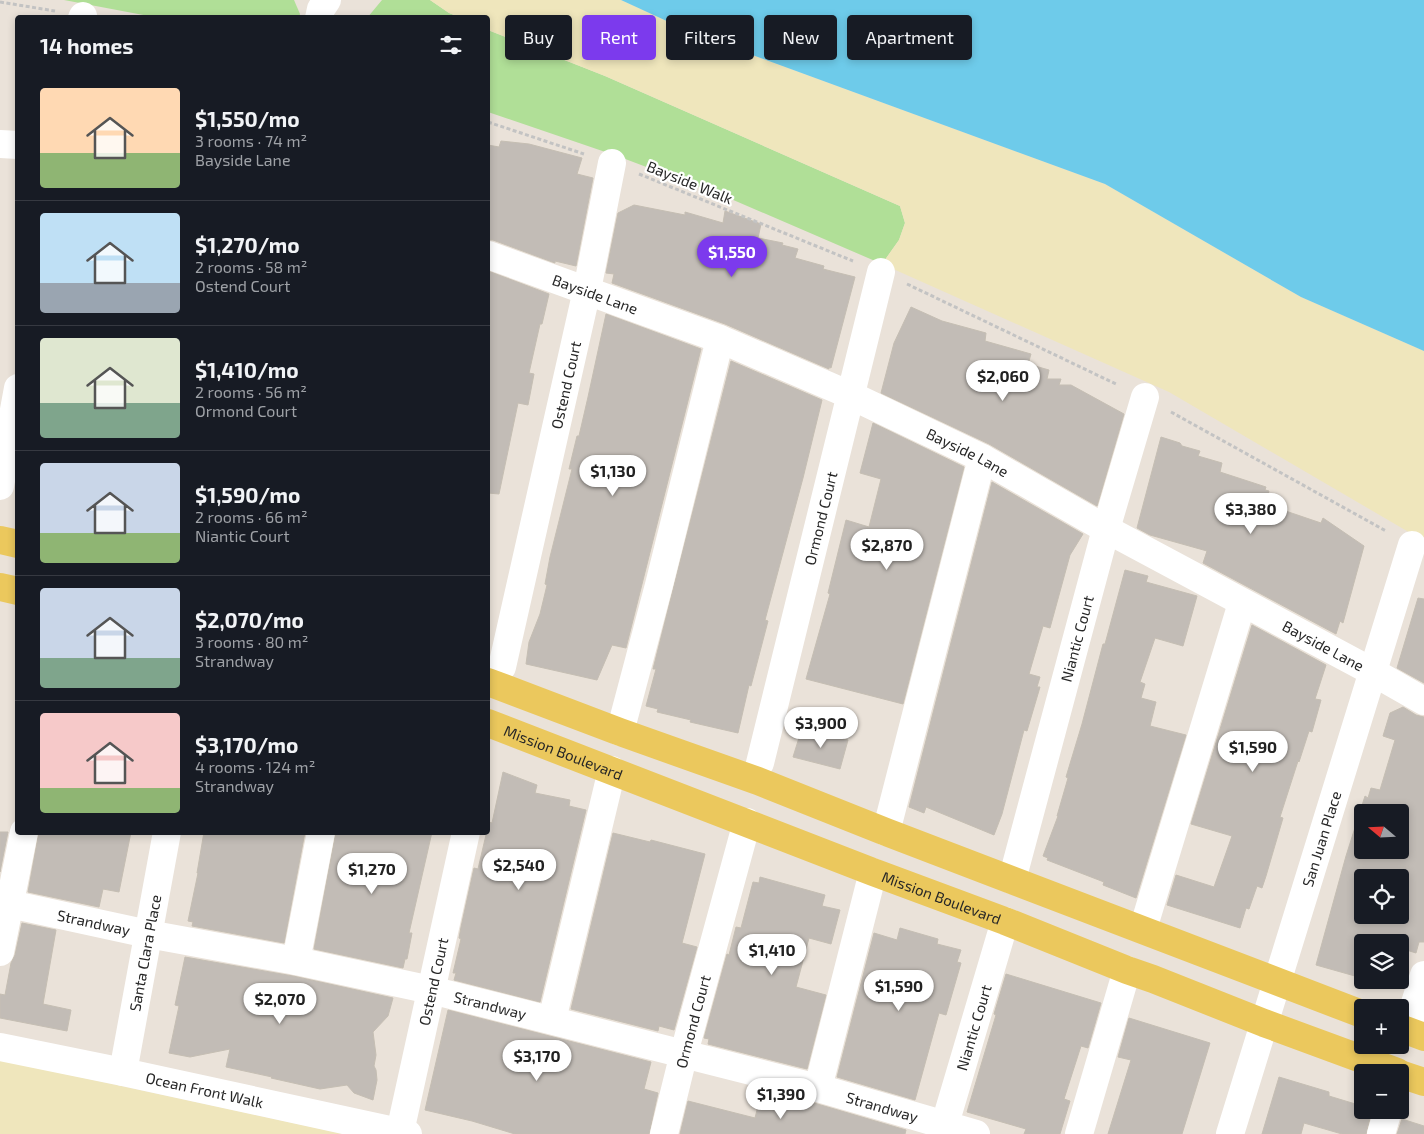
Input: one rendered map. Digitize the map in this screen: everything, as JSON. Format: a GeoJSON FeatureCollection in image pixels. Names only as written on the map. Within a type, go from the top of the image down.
{"type":"FeatureCollection","features":[{"type":"Feature","properties":{"kind":"main road"},"geometry":{"type":"LineString","coordinates":[[0,540],[15,543]]}},
{"type":"Feature","properties":{"kind":"main road"},"geometry":{"type":"LineString","coordinates":[[0,587],[15,590]]}},
{"type":"Feature","properties":{"kind":"main road"},"geometry":{"type":"LineString","coordinates":[[495,674],[620,732],[758,781],[886,832],[1354,1011]]}},
{"type":"Feature","properties":{"kind":"main road","name":"Mission Boulevard"},"geometry":{"type":"LineString","coordinates":[[490,729],[612,770],[873,872],[1005,921],[1126,970],[1374,1064]]}},
{"type":"Feature","properties":{"kind":"main road","name":"Mission Boulevard"},"geometry":{"type":"LineString","coordinates":[[1409,1077],[1424,1082]]}},
{"type":"Feature","properties":{"kind":"street"},"geometry":{"type":"LineString","coordinates":[[0,144],[15,146]]}},
{"type":"Feature","properties":{"kind":"street","name":"Ostend Court"},"geometry":{"type":"LineString","coordinates":[[495,674],[587,290],[612,163]]}},
{"type":"Feature","properties":{"kind":"street","name":"Bayside Lane"},"geometry":{"type":"LineString","coordinates":[[490,256],[720,339],[850,395],[982,458],[1106,529],[1424,701]]}},
{"type":"Feature","properties":{"kind":"street","name":"Ormond Court"},"geometry":{"type":"LineString","coordinates":[[760,763],[881,272]]}},
{"type":"Feature","properties":{"kind":"street"},"geometry":{"type":"LineString","coordinates":[[620,732],[659,585],[720,339]]}},
{"type":"Feature","properties":{"kind":"street","name":"Niantic Court"},"geometry":{"type":"LineString","coordinates":[[1012,880],[1106,529],[1145,397]]}},
{"type":"Feature","properties":{"kind":"street"},"geometry":{"type":"LineString","coordinates":[[0,486],[15,404]]}},
{"type":"Feature","properties":{"kind":"street"},"geometry":{"type":"LineString","coordinates":[[886,832],[982,458]]}},
{"type":"Feature","properties":{"kind":"street","name":"San Juan Place"},"geometry":{"type":"LineString","coordinates":[[1230,1134],[1412,545]]}},
{"type":"Feature","properties":{"kind":"street"},"geometry":{"type":"LineString","coordinates":[[1143,929],[1242,602]]}},
{"type":"Feature","properties":{"kind":"street"},"geometry":{"type":"LineString","coordinates":[[552,1020],[612,770]]}},
{"type":"Feature","properties":{"kind":"street","name":"Ormond Court"},"geometry":{"type":"LineString","coordinates":[[664,1134],[747,822]]}},
{"type":"Feature","properties":{"kind":"street"},"geometry":{"type":"LineString","coordinates":[[0,952],[5,903],[23,835]]}},
{"type":"Feature","properties":{"kind":"street","name":"Santa Clara Place"},"geometry":{"type":"LineString","coordinates":[[123,1072],[166,835]]}},
{"type":"Feature","properties":{"kind":"street"},"geometry":{"type":"LineString","coordinates":[[296,961],[320,835]]}},
{"type":"Feature","properties":{"kind":"street","name":"Ostend Court"},"geometry":{"type":"LineString","coordinates":[[404,1133],[431,990],[465,835]]}},
{"type":"Feature","properties":{"kind":"street"},"geometry":{"type":"LineString","coordinates":[[818,1088],[873,872]]}},
{"type":"Feature","properties":{"kind":"street","name":"Strandway"},"geometry":{"type":"LineString","coordinates":[[5,903],[148,934],[296,961],[431,990],[818,1088],[943,1129],[976,1134]]}},
{"type":"Feature","properties":{"kind":"street","name":"Niantic Court"},"geometry":{"type":"LineString","coordinates":[[943,1129],[1005,921]]}},
{"type":"Feature","properties":{"kind":"street"},"geometry":{"type":"LineString","coordinates":[[1079,1134],[1126,970]]}},
{"type":"Feature","properties":{"kind":"street"},"geometry":{"type":"LineString","coordinates":[[1410,1032],[1424,975]]}},
{"type":"Feature","properties":{"kind":"street","name":"Ocean Front Walk"},"geometry":{"type":"LineString","coordinates":[[0,1047],[404,1133]]}},
{"type":"Feature","properties":{"kind":"street"},"geometry":{"type":"LineString","coordinates":[[1381,1134],[1385,1119]]}},
{"type":"Feature","properties":{"kind":"path"},"geometry":{"type":"LineString","coordinates":[[0,2],[71,15]]}},
{"type":"Feature","properties":{"kind":"path","name":"Bayside Walk"},"geometry":{"type":"LineString","coordinates":[[490,123],[612,163],[881,272]]}},
{"type":"Feature","properties":{"kind":"green space"},"geometry":{"type":"Polygon","coordinates":[[[64,0],[294,0],[300,14],[300,15],[143,15],[64,0]]]}},
{"type":"Feature","properties":{"kind":"green space"},"geometry":{"type":"Polygon","coordinates":[[[382,0],[430,0],[454,15],[370,15],[382,0]]]}},
{"type":"Feature","properties":{"kind":"green space"},"geometry":{"type":"Polygon","coordinates":[[[490,31],[505,37],[505,60],[564,60],[605,76],[900,206],[905,223],[899,240],[882,264],[731,199],[620,157],[490,113],[490,31]]]}},
{"type":"Feature","properties":{"kind":"sand"},"geometry":{"type":"Polygon","coordinates":[[[430,0],[621,0],[654,15],[582,15],[582,60],[656,60],[656,16],[666,21],[666,60],[754,60],[754,56],[1105,184],[1301,297],[1424,351],[1424,541],[1169,392],[882,264],[899,240],[905,223],[900,206],[605,76],[564,60],[572,60],[572,15],[505,15],[505,37],[490,31],[490,15],[454,15],[430,0]]]}},
{"type":"Feature","properties":{"kind":"sand"},"geometry":{"type":"Polygon","coordinates":[[[0,1060],[344,1134],[0,1134],[0,1060]]]}},
{"type":"Feature","properties":{"kind":"water"},"geometry":{"type":"Polygon","coordinates":[[[621,0],[1424,0],[1424,351],[1301,297],[1105,184],[766,60],[837,60],[837,15],[764,15],[764,59],[754,56],[754,15],[666,15],[666,21],[621,0]]]}},
{"type":"Feature","properties":{"kind":"building"},"geometry":{"type":"Polygon","coordinates":[[[501,141],[529,144],[582,158],[577,174],[593,178],[576,266],[555,261],[555,263],[490,240],[490,145],[499,147],[501,141]]]}},
{"type":"Feature","properties":{"kind":"building"},"geometry":{"type":"Polygon","coordinates":[[[634,205],[685,215],[685,212],[723,223],[725,211],[761,224],[758,238],[783,243],[782,245],[798,249],[795,258],[824,266],[823,269],[855,277],[831,368],[829,367],[829,369],[725,324],[612,283],[614,274],[606,273],[618,213],[634,205]]]}},
{"type":"Feature","properties":{"kind":"building"},"geometry":{"type":"Polygon","coordinates":[[[490,272],[549,294],[529,373],[534,374],[528,405],[518,403],[499,494],[490,493],[490,272]]]}},
{"type":"Feature","properties":{"kind":"building"},"geometry":{"type":"Polygon","coordinates":[[[911,307],[942,321],[986,333],[985,341],[1031,354],[1028,364],[1049,370],[1047,379],[1061,379],[1059,385],[1071,385],[1124,414],[1097,506],[989,444],[881,393],[894,343],[911,307]]]}},
{"type":"Feature","properties":{"kind":"building"},"geometry":{"type":"Polygon","coordinates":[[[606,314],[701,349],[626,648],[612,645],[597,680],[526,664],[529,642],[540,614],[547,585],[545,584],[550,557],[572,469],[569,469],[577,436],[579,436],[606,314]]]}},
{"type":"Feature","properties":{"kind":"building"},"geometry":{"type":"Polygon","coordinates":[[[731,361],[822,400],[765,620],[768,621],[751,686],[749,685],[738,733],[690,722],[691,720],[657,712],[658,709],[646,706],[656,669],[653,669],[731,361]]]}},
{"type":"Feature","properties":{"kind":"building"},"geometry":{"type":"Polygon","coordinates":[[[873,423],[964,467],[903,704],[806,679],[830,594],[828,593],[846,520],[869,527],[881,479],[860,473],[873,423]]]}},
{"type":"Feature","properties":{"kind":"building"},"geometry":{"type":"Polygon","coordinates":[[[1161,437],[1200,451],[1198,456],[1222,463],[1220,472],[1266,487],[1265,490],[1269,491],[1265,504],[1321,523],[1323,518],[1364,546],[1343,623],[1340,621],[1336,634],[1203,563],[1207,551],[1150,535],[1137,528],[1161,437]]]}},
{"type":"Feature","properties":{"kind":"building"},"geometry":{"type":"Polygon","coordinates":[[[992,482],[1083,534],[1070,555],[1050,628],[1043,626],[1029,674],[1040,677],[1037,687],[1040,687],[1027,731],[1024,730],[1002,814],[994,835],[926,807],[924,813],[909,807],[992,482]]]}},
{"type":"Feature","properties":{"kind":"building"},"geometry":{"type":"Polygon","coordinates":[[[1125,570],[1148,576],[1146,582],[1197,596],[1183,646],[1155,638],[1140,682],[1145,684],[1141,698],[1156,702],[1150,726],[1186,735],[1136,898],[1103,885],[1104,882],[1047,860],[1048,858],[1043,856],[1058,816],[1068,778],[1066,777],[1125,570]]]}},
{"type":"Feature","properties":{"kind":"building"},"geometry":{"type":"Polygon","coordinates":[[[1418,598],[1424,599],[1424,683],[1397,668],[1418,598]]]}},
{"type":"Feature","properties":{"kind":"building"},"geometry":{"type":"Polygon","coordinates":[[[1252,625],[1326,665],[1315,699],[1321,700],[1312,732],[1309,731],[1280,817],[1283,818],[1266,876],[1262,888],[1257,886],[1249,909],[1246,908],[1240,928],[1167,905],[1176,875],[1214,887],[1232,836],[1191,824],[1252,625]]]}},
{"type":"Feature","properties":{"kind":"building"},"geometry":{"type":"Polygon","coordinates":[[[1403,707],[1416,715],[1424,717],[1424,942],[1419,942],[1416,953],[1409,951],[1409,934],[1354,934],[1354,976],[1316,965],[1354,831],[1354,859],[1409,859],[1409,804],[1362,804],[1365,796],[1368,798],[1371,788],[1380,790],[1395,740],[1383,736],[1390,713],[1403,707]]]}},
{"type":"Feature","properties":{"kind":"building"},"geometry":{"type":"Polygon","coordinates":[[[802,728],[848,740],[840,769],[793,757],[802,728]]]}},
{"type":"Feature","properties":{"kind":"building"},"geometry":{"type":"Polygon","coordinates":[[[503,772],[537,785],[535,793],[570,800],[569,806],[586,810],[540,1002],[454,980],[456,973],[453,973],[461,939],[459,938],[474,868],[478,869],[486,835],[490,835],[490,822],[492,823],[503,772]]]}},
{"type":"Feature","properties":{"kind":"building"},"geometry":{"type":"Polygon","coordinates":[[[0,832],[8,832],[0,872],[0,832]]]}},
{"type":"Feature","properties":{"kind":"building"},"geometry":{"type":"Polygon","coordinates":[[[613,833],[650,842],[651,840],[705,854],[682,943],[697,947],[674,1030],[659,1026],[658,1031],[571,1009],[613,833]]]}},
{"type":"Feature","properties":{"kind":"building"},"geometry":{"type":"Polygon","coordinates":[[[38,835],[130,835],[119,892],[103,889],[99,907],[28,892],[38,835]]]}},
{"type":"Feature","properties":{"kind":"building"},"geometry":{"type":"Polygon","coordinates":[[[203,835],[304,835],[284,943],[192,926],[193,922],[188,921],[203,835]]]}},
{"type":"Feature","properties":{"kind":"building"},"geometry":{"type":"Polygon","coordinates":[[[335,835],[431,835],[409,933],[412,933],[407,959],[405,959],[403,968],[314,949],[335,835]]]}},
{"type":"Feature","properties":{"kind":"building"},"geometry":{"type":"Polygon","coordinates":[[[760,877],[825,895],[822,906],[840,910],[831,944],[809,938],[796,987],[826,995],[807,1069],[708,1044],[709,1039],[704,1038],[736,927],[741,928],[753,882],[759,883],[760,877]]]}},
{"type":"Feature","properties":{"kind":"building"},"geometry":{"type":"Polygon","coordinates":[[[22,923],[56,930],[43,1004],[71,1010],[67,1031],[0,1018],[0,994],[5,995],[11,963],[15,955],[22,923]]]}},
{"type":"Feature","properties":{"kind":"building"},"geometry":{"type":"Polygon","coordinates":[[[900,928],[938,939],[937,944],[961,950],[957,962],[961,963],[946,1015],[939,1013],[915,1100],[837,1077],[874,933],[897,940],[900,928]]]}},
{"type":"Feature","properties":{"kind":"building"},"geometry":{"type":"Polygon","coordinates":[[[185,957],[293,976],[393,998],[388,1016],[373,1032],[376,1055],[374,1066],[377,1080],[373,1100],[354,1093],[347,1085],[320,1089],[226,1067],[230,1049],[190,1057],[169,1053],[179,1006],[175,1005],[185,957]]]}},
{"type":"Feature","properties":{"kind":"building"},"geometry":{"type":"Polygon","coordinates":[[[1006,974],[1101,1003],[1088,1048],[1081,1046],[1064,1099],[1070,1101],[1060,1134],[1024,1134],[1026,1129],[967,1112],[996,1015],[994,1014],[1006,974]]]}},
{"type":"Feature","properties":{"kind":"building"},"geometry":{"type":"Polygon","coordinates":[[[448,1010],[651,1062],[644,1089],[658,1093],[649,1134],[515,1134],[425,1110],[448,1010]]]}},
{"type":"Feature","properties":{"kind":"building"},"geometry":{"type":"Polygon","coordinates":[[[1129,1018],[1210,1043],[1182,1134],[1108,1134],[1131,1060],[1118,1057],[1129,1018]]]}},
{"type":"Feature","properties":{"kind":"building"},"geometry":{"type":"Polygon","coordinates":[[[1279,1077],[1329,1092],[1329,1096],[1354,1104],[1354,1119],[1370,1119],[1366,1134],[1342,1134],[1304,1123],[1301,1134],[1262,1134],[1279,1077]]]}},
{"type":"Feature","properties":{"kind":"building"},"geometry":{"type":"Polygon","coordinates":[[[762,1090],[906,1130],[905,1134],[680,1134],[688,1101],[755,1118],[762,1090]]]}},
{"type":"Feature","properties":{"kind":"building"},"geometry":{"type":"Polygon","coordinates":[[[1402,1119],[1424,1126],[1424,1134],[1397,1134],[1402,1119]]]}}]}
